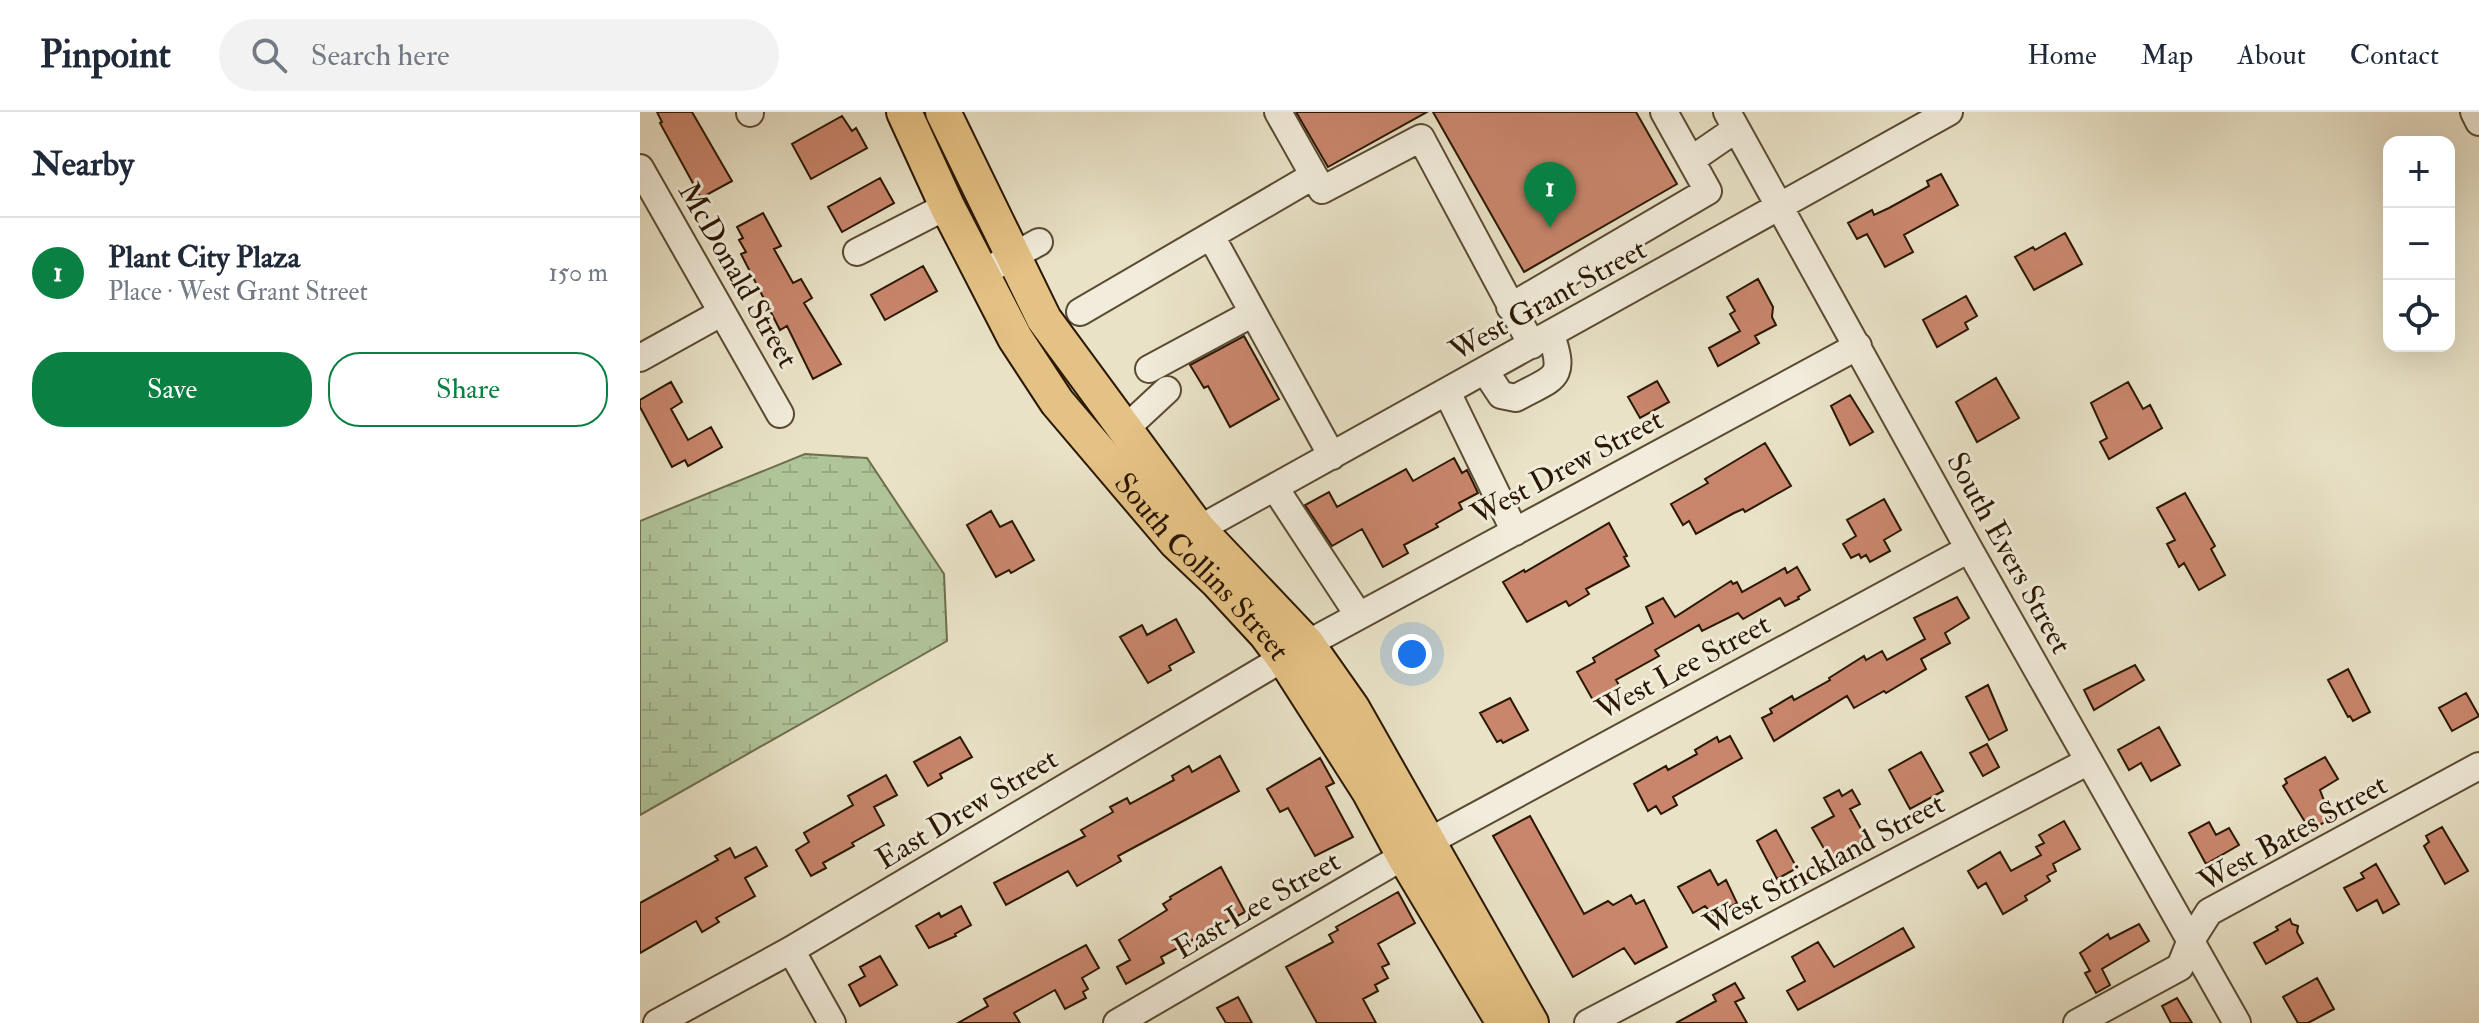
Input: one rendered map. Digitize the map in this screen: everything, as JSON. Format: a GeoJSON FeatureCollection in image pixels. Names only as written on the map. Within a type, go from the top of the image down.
{"type":"FeatureCollection","features":[{"type":"Feature","properties":{"kind":"main road"},"geometry":{"type":"LineString","coordinates":[[904,112],[947,206],[1015,338],[1057,402],[1120,457],[1178,516],[1188,536]]}},
{"type":"Feature","properties":{"kind":"main road","name":"South Collins Street"},"geometry":{"type":"LineString","coordinates":[[943,112],[1026,250],[1044,319],[1124,430],[1188,536],[1352,708],[1416,849],[1504,1023]]}},
{"type":"Feature","properties":{"kind":"main road","name":"South Collins Street"},"geometry":{"type":"LineString","coordinates":[[1416,849],[1531,1023]]}},
{"type":"Feature","properties":{"kind":"street"},"geometry":{"type":"LineString","coordinates":[[1278,112],[1322,190],[1421,138],[1510,307],[1542,340],[1560,366],[1556,375],[1516,398],[1501,395],[1485,371]]}},
{"type":"Feature","properties":{"kind":"street"},"geometry":{"type":"LineString","coordinates":[[1510,307],[1708,191],[1664,112]]}},
{"type":"Feature","properties":{"kind":"street","name":"West Grant Street"},"geometry":{"type":"LineString","coordinates":[[1188,536],[1949,112]]}},
{"type":"Feature","properties":{"kind":"street"},"geometry":{"type":"LineString","coordinates":[[2474,112],[2479,122]]}},
{"type":"Feature","properties":{"kind":"street"},"geometry":{"type":"LineString","coordinates":[[1691,160],[1732,120]]}},
{"type":"Feature","properties":{"kind":"street","name":"South Evers Street"},"geometry":{"type":"LineString","coordinates":[[1732,120],[1969,549],[2237,1023]]}},
{"type":"Feature","properties":{"kind":"street","name":"McDonald Street"},"geometry":{"type":"LineString","coordinates":[[640,168],[780,414]]}},
{"type":"Feature","properties":{"kind":"street"},"geometry":{"type":"LineString","coordinates":[[1080,312],[1313,176]]}},
{"type":"Feature","properties":{"kind":"street"},"geometry":{"type":"LineString","coordinates":[[857,252],[947,206]]}},
{"type":"Feature","properties":{"kind":"street"},"geometry":{"type":"LineString","coordinates":[[1211,236],[1332,456]]}},
{"type":"Feature","properties":{"kind":"street"},"geometry":{"type":"LineString","coordinates":[[981,272],[1026,250]]}},
{"type":"Feature","properties":{"kind":"street"},"geometry":{"type":"LineString","coordinates":[[640,358],[721,313]]}},
{"type":"Feature","properties":{"kind":"street"},"geometry":{"type":"LineString","coordinates":[[1149,369],[1253,313]]}},
{"type":"Feature","properties":{"kind":"street","name":"West Drew Street"},"geometry":{"type":"LineString","coordinates":[[1296,651],[1858,346]]}},
{"type":"Feature","properties":{"kind":"street"},"geometry":{"type":"LineString","coordinates":[[1124,430],[1167,390]]}},
{"type":"Feature","properties":{"kind":"street"},"geometry":{"type":"LineString","coordinates":[[1447,392],[1515,532]]}},
{"type":"Feature","properties":{"kind":"street"},"geometry":{"type":"LineString","coordinates":[[1275,488],[1359,616]]}},
{"type":"Feature","properties":{"kind":"street","name":"West Lee Street"},"geometry":{"type":"LineString","coordinates":[[1416,849],[1969,549]]}},
{"type":"Feature","properties":{"kind":"street","name":"East Drew Street"},"geometry":{"type":"LineString","coordinates":[[657,1023],[791,950],[1296,651]]}},
{"type":"Feature","properties":{"kind":"street","name":"West Strickland Street"},"geometry":{"type":"LineString","coordinates":[[1588,1023],[2089,761]]}},
{"type":"Feature","properties":{"kind":"street","name":"West Bates Street"},"geometry":{"type":"LineString","coordinates":[[2077,1023],[2180,967],[2190,942],[2209,912],[2479,766]]}},
{"type":"Feature","properties":{"kind":"street","name":"East Lee Street"},"geometry":{"type":"LineString","coordinates":[[1117,1023],[1416,849]]}},
{"type":"Feature","properties":{"kind":"street"},"geometry":{"type":"LineString","coordinates":[[791,950],[832,1023]]}},
{"type":"Feature","properties":{"kind":"green space"},"geometry":{"type":"Polygon","coordinates":[[[805,454],[867,458],[944,574],[947,641],[640,815],[640,521],[805,454]]]}},
{"type":"Feature","properties":{"kind":"building"},"geometry":{"type":"Polygon","coordinates":[[[657,112],[692,112],[732,181],[701,198],[657,112]]]}},
{"type":"Feature","properties":{"kind":"building"},"geometry":{"type":"Polygon","coordinates":[[[1296,112],[1427,112],[1328,167],[1296,112]]]}},
{"type":"Feature","properties":{"kind":"building"},"geometry":{"type":"Polygon","coordinates":[[[1433,112],[1636,112],[1677,184],[1524,272],[1433,112]]]}},
{"type":"Feature","properties":{"kind":"building"},"geometry":{"type":"Polygon","coordinates":[[[842,116],[852,131],[856,128],[867,148],[811,179],[792,144],[842,116]]]}},
{"type":"Feature","properties":{"kind":"building"},"geometry":{"type":"Polygon","coordinates":[[[1941,174],[1958,205],[1904,235],[1913,252],[1885,267],[1867,234],[1857,239],[1848,223],[1872,210],[1874,215],[1889,208],[1929,186],[1927,181],[1941,174]]]}},
{"type":"Feature","properties":{"kind":"building"},"geometry":{"type":"Polygon","coordinates":[[[880,178],[894,203],[842,232],[828,207],[880,178]]]}},
{"type":"Feature","properties":{"kind":"building"},"geometry":{"type":"Polygon","coordinates":[[[763,213],[781,246],[774,249],[793,283],[801,279],[812,298],[804,303],[841,364],[813,379],[787,326],[780,330],[741,254],[746,252],[739,240],[743,238],[737,227],[763,213]]]}},
{"type":"Feature","properties":{"kind":"building"},"geometry":{"type":"Polygon","coordinates":[[[2065,233],[2082,264],[2034,290],[2015,257],[2065,233]]]}},
{"type":"Feature","properties":{"kind":"building"},"geometry":{"type":"Polygon","coordinates":[[[923,266],[937,291],[885,320],[871,295],[923,266]]]}},
{"type":"Feature","properties":{"kind":"building"},"geometry":{"type":"Polygon","coordinates":[[[1758,279],[1773,307],[1772,317],[1776,325],[1755,336],[1759,343],[1718,366],[1709,348],[1740,331],[1730,314],[1735,311],[1727,297],[1758,279]]]}},
{"type":"Feature","properties":{"kind":"building"},"geometry":{"type":"Polygon","coordinates":[[[1966,296],[1977,316],[1965,323],[1968,329],[1937,347],[1923,320],[1966,296]]]}},
{"type":"Feature","properties":{"kind":"building"},"geometry":{"type":"Polygon","coordinates":[[[1244,336],[1279,399],[1230,427],[1208,386],[1204,388],[1190,365],[1244,336]]]}},
{"type":"Feature","properties":{"kind":"building"},"geometry":{"type":"Polygon","coordinates":[[[1996,378],[2019,418],[1977,442],[1956,402],[1996,378]]]}},
{"type":"Feature","properties":{"kind":"building"},"geometry":{"type":"Polygon","coordinates":[[[1657,381],[1669,402],[1640,418],[1628,397],[1657,381]]]}},
{"type":"Feature","properties":{"kind":"building"},"geometry":{"type":"Polygon","coordinates":[[[671,382],[682,402],[671,409],[688,440],[711,427],[722,447],[688,466],[685,460],[672,467],[640,407],[640,400],[671,382]]]}},
{"type":"Feature","properties":{"kind":"building"},"geometry":{"type":"Polygon","coordinates":[[[2128,382],[2143,409],[2150,405],[2162,428],[2109,459],[2100,442],[2107,438],[2091,403],[2128,382]]]}},
{"type":"Feature","properties":{"kind":"building"},"geometry":{"type":"Polygon","coordinates":[[[1850,395],[1873,432],[1850,445],[1831,406],[1850,395]]]}},
{"type":"Feature","properties":{"kind":"building"},"geometry":{"type":"Polygon","coordinates":[[[1765,443],[1791,486],[1745,512],[1743,509],[1734,513],[1696,534],[1689,521],[1683,525],[1671,504],[1708,483],[1705,479],[1765,443]]]}},
{"type":"Feature","properties":{"kind":"building"},"geometry":{"type":"Polygon","coordinates":[[[1454,458],[1462,473],[1467,470],[1478,493],[1459,503],[1462,509],[1436,524],[1438,527],[1404,545],[1408,553],[1383,567],[1362,529],[1332,546],[1305,505],[1329,492],[1337,507],[1406,469],[1413,481],[1454,458]]]}},
{"type":"Feature","properties":{"kind":"building"},"geometry":{"type":"Polygon","coordinates":[[[2185,493],[2215,546],[2211,549],[2225,575],[2199,590],[2184,563],[2179,567],[2167,544],[2175,540],[2157,508],[2185,493]]]}},
{"type":"Feature","properties":{"kind":"building"},"geometry":{"type":"Polygon","coordinates":[[[1884,499],[1901,530],[1884,540],[1890,551],[1870,562],[1866,555],[1851,558],[1843,544],[1856,536],[1847,520],[1884,499]]]}},
{"type":"Feature","properties":{"kind":"building"},"geometry":{"type":"Polygon","coordinates":[[[991,511],[1000,527],[1012,521],[1034,560],[1011,573],[1009,570],[996,577],[967,525],[991,511]]]}},
{"type":"Feature","properties":{"kind":"building"},"geometry":{"type":"Polygon","coordinates":[[[1609,523],[1627,556],[1624,557],[1629,566],[1586,589],[1589,594],[1569,606],[1566,601],[1527,622],[1503,582],[1609,523]]]}},
{"type":"Feature","properties":{"kind":"building"},"geometry":{"type":"Polygon","coordinates":[[[1797,567],[1810,590],[1799,599],[1785,606],[1780,598],[1743,619],[1738,613],[1702,631],[1699,625],[1655,650],[1659,656],[1616,680],[1620,687],[1594,702],[1577,672],[1595,662],[1593,658],[1653,623],[1646,607],[1663,598],[1675,617],[1731,581],[1733,584],[1737,582],[1742,592],[1785,568],[1787,573],[1797,567]]]}},
{"type":"Feature","properties":{"kind":"building"},"geometry":{"type":"Polygon","coordinates":[[[1957,597],[1969,618],[1945,633],[1950,643],[1921,659],[1926,669],[1854,708],[1847,696],[1774,741],[1762,718],[1772,713],[1770,709],[1830,680],[1864,656],[1866,660],[1882,651],[1887,660],[1925,639],[1914,618],[1957,597]]]}},
{"type":"Feature","properties":{"kind":"building"},"geometry":{"type":"Polygon","coordinates":[[[1176,619],[1194,652],[1148,683],[1120,637],[1142,625],[1147,635],[1176,619]]]}},
{"type":"Feature","properties":{"kind":"building"},"geometry":{"type":"Polygon","coordinates":[[[2135,665],[2144,680],[2094,710],[2084,690],[2135,665]]]}},
{"type":"Feature","properties":{"kind":"building"},"geometry":{"type":"Polygon","coordinates":[[[2348,669],[2370,712],[2353,721],[2328,680],[2348,669]]]}},
{"type":"Feature","properties":{"kind":"building"},"geometry":{"type":"Polygon","coordinates":[[[1988,685],[2007,730],[1989,740],[1966,697],[1988,685]]]}},
{"type":"Feature","properties":{"kind":"building"},"geometry":{"type":"Polygon","coordinates":[[[2466,693],[2479,716],[2452,731],[2439,708],[2466,693]]]}},
{"type":"Feature","properties":{"kind":"building"},"geometry":{"type":"Polygon","coordinates":[[[1510,698],[1528,730],[1503,743],[1501,740],[1497,742],[1480,713],[1510,698]]]}},
{"type":"Feature","properties":{"kind":"building"},"geometry":{"type":"Polygon","coordinates":[[[2159,727],[2180,765],[2151,781],[2141,763],[2129,770],[2118,750],[2159,727]]]}},
{"type":"Feature","properties":{"kind":"building"},"geometry":{"type":"Polygon","coordinates":[[[1730,736],[1742,758],[1673,797],[1677,805],[1661,814],[1656,806],[1648,811],[1634,784],[1666,766],[1668,770],[1697,754],[1695,750],[1717,737],[1719,742],[1730,736]]]}},
{"type":"Feature","properties":{"kind":"building"},"geometry":{"type":"Polygon","coordinates":[[[960,737],[972,757],[940,774],[942,778],[928,786],[914,762],[960,737]]]}},
{"type":"Feature","properties":{"kind":"building"},"geometry":{"type":"Polygon","coordinates":[[[1987,744],[1999,767],[1983,776],[1970,753],[1987,744]]]}},
{"type":"Feature","properties":{"kind":"building"},"geometry":{"type":"Polygon","coordinates":[[[1921,752],[1943,791],[1910,809],[1889,770],[1921,752]]]}},
{"type":"Feature","properties":{"kind":"building"},"geometry":{"type":"Polygon","coordinates":[[[1220,756],[1239,791],[1118,856],[1121,861],[1077,886],[1068,871],[1006,905],[994,883],[1085,836],[1081,830],[1113,812],[1110,807],[1127,798],[1130,804],[1174,780],[1172,776],[1189,766],[1192,772],[1220,756]]]}},
{"type":"Feature","properties":{"kind":"building"},"geometry":{"type":"Polygon","coordinates":[[[2325,757],[2338,779],[2320,790],[2331,819],[2310,830],[2283,786],[2287,783],[2285,779],[2325,757]]]}},
{"type":"Feature","properties":{"kind":"building"},"geometry":{"type":"Polygon","coordinates":[[[1320,758],[1334,783],[1326,787],[1353,837],[1315,856],[1288,808],[1280,812],[1267,789],[1320,758]]]}},
{"type":"Feature","properties":{"kind":"building"},"geometry":{"type":"Polygon","coordinates":[[[886,775],[897,795],[874,807],[884,825],[823,863],[826,868],[811,876],[796,850],[809,842],[804,833],[853,805],[848,796],[886,775]]]}},
{"type":"Feature","properties":{"kind":"building"},"geometry":{"type":"Polygon","coordinates":[[[1839,790],[1842,796],[1852,790],[1860,804],[1850,809],[1866,838],[1830,859],[1812,828],[1834,816],[1824,798],[1839,790]]]}},
{"type":"Feature","properties":{"kind":"building"},"geometry":{"type":"Polygon","coordinates":[[[1530,816],[1584,914],[1608,901],[1613,905],[1631,895],[1636,904],[1644,900],[1667,947],[1635,964],[1624,948],[1573,977],[1493,836],[1530,816]]]}},
{"type":"Feature","properties":{"kind":"building"},"geometry":{"type":"Polygon","coordinates":[[[2064,821],[2080,849],[2053,864],[2056,871],[2047,876],[2050,881],[2003,914],[1986,883],[1978,888],[1968,871],[2000,852],[2011,871],[2041,855],[2036,847],[2044,843],[2039,835],[2064,821]]]}},
{"type":"Feature","properties":{"kind":"building"},"geometry":{"type":"Polygon","coordinates":[[[2209,822],[2216,835],[2229,828],[2239,845],[2206,864],[2189,833],[2209,822]]]}},
{"type":"Feature","properties":{"kind":"building"},"geometry":{"type":"Polygon","coordinates":[[[2442,827],[2468,871],[2445,884],[2424,846],[2429,842],[2426,836],[2442,827]]]}},
{"type":"Feature","properties":{"kind":"building"},"geometry":{"type":"Polygon","coordinates":[[[1776,830],[1797,868],[1777,879],[1757,841],[1776,830]]]}},
{"type":"Feature","properties":{"kind":"building"},"geometry":{"type":"Polygon","coordinates":[[[756,847],[767,866],[745,878],[755,896],[716,918],[719,922],[702,932],[696,921],[640,953],[640,903],[718,860],[715,856],[730,848],[735,858],[756,847]]]}},
{"type":"Feature","properties":{"kind":"building"},"geometry":{"type":"Polygon","coordinates":[[[2376,864],[2399,904],[2383,913],[2377,900],[2357,911],[2344,888],[2364,878],[2361,873],[2376,864]]]}},
{"type":"Feature","properties":{"kind":"building"},"geometry":{"type":"Polygon","coordinates":[[[1221,867],[1245,912],[1161,957],[1164,963],[1126,984],[1117,967],[1130,960],[1119,940],[1167,910],[1163,904],[1170,897],[1221,867]]]}},
{"type":"Feature","properties":{"kind":"building"},"geometry":{"type":"Polygon","coordinates":[[[1710,870],[1718,885],[1726,880],[1737,903],[1714,916],[1705,906],[1693,913],[1678,887],[1710,870]]]}},
{"type":"Feature","properties":{"kind":"building"},"geometry":{"type":"Polygon","coordinates":[[[1398,892],[1415,923],[1378,944],[1389,964],[1382,967],[1388,978],[1375,985],[1378,991],[1363,999],[1376,1023],[1317,1023],[1286,967],[1333,942],[1329,935],[1338,930],[1336,927],[1398,892]]]}},
{"type":"Feature","properties":{"kind":"building"},"geometry":{"type":"Polygon","coordinates":[[[961,906],[971,925],[956,936],[929,948],[916,926],[939,913],[941,917],[961,906]]]}},
{"type":"Feature","properties":{"kind":"building"},"geometry":{"type":"Polygon","coordinates":[[[2290,919],[2292,924],[2298,926],[2297,932],[2303,943],[2266,964],[2254,943],[2278,930],[2276,927],[2290,919]]]}},
{"type":"Feature","properties":{"kind":"building"},"geometry":{"type":"Polygon","coordinates":[[[2139,924],[2149,941],[2102,969],[2110,985],[2096,993],[2085,973],[2090,971],[2080,953],[2108,934],[2110,939],[2139,924]]]}},
{"type":"Feature","properties":{"kind":"building"},"geometry":{"type":"Polygon","coordinates":[[[1903,928],[1914,947],[1798,1010],[1787,991],[1805,981],[1792,957],[1818,942],[1834,967],[1903,928]]]}},
{"type":"Feature","properties":{"kind":"building"},"geometry":{"type":"Polygon","coordinates":[[[1086,945],[1099,968],[1082,978],[1088,989],[1083,992],[1086,998],[1065,1009],[1055,990],[1014,1013],[1020,1023],[958,1023],[988,1006],[984,999],[1086,945]]]}},
{"type":"Feature","properties":{"kind":"building"},"geometry":{"type":"Polygon","coordinates":[[[880,956],[897,985],[860,1006],[849,985],[865,976],[860,967],[880,956]]]}},
{"type":"Feature","properties":{"kind":"building"},"geometry":{"type":"Polygon","coordinates":[[[2317,978],[2334,1009],[2308,1023],[2298,1023],[2283,997],[2317,978]]]}},
{"type":"Feature","properties":{"kind":"building"},"geometry":{"type":"Polygon","coordinates":[[[1735,983],[1744,998],[1735,1002],[1747,1023],[1676,1023],[1716,1001],[1713,995],[1735,983]]]}},
{"type":"Feature","properties":{"kind":"building"},"geometry":{"type":"Polygon","coordinates":[[[1238,997],[1252,1023],[1226,1023],[1217,1008],[1238,997]]]}},
{"type":"Feature","properties":{"kind":"building"},"geometry":{"type":"Polygon","coordinates":[[[2177,998],[2192,1023],[2171,1023],[2162,1006],[2177,998]]]}},
{"type":"Feature","properties":{"kind":"place","name":"Plant City Plaza"},"geometry":{"type":"Point","coordinates":[1550,228]}}]}
